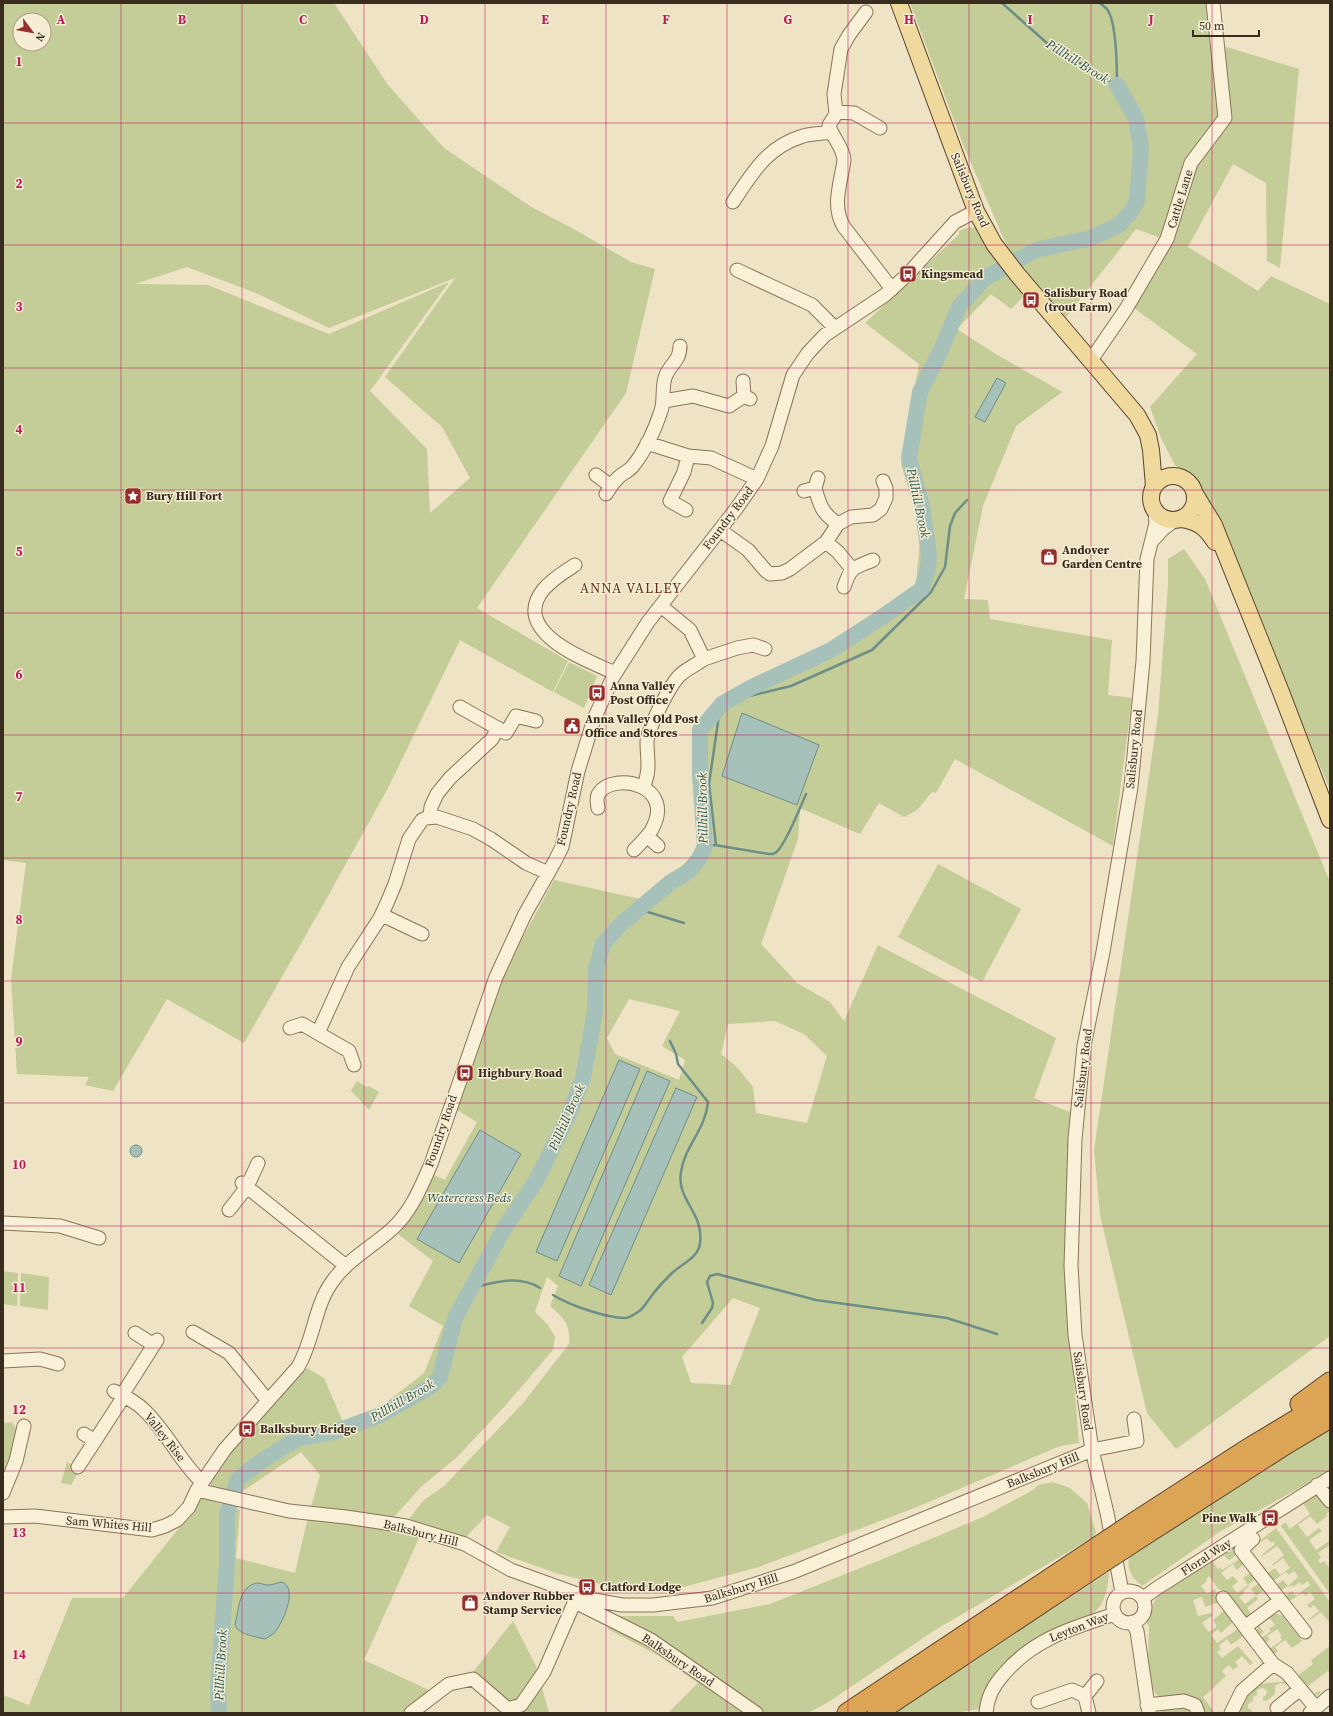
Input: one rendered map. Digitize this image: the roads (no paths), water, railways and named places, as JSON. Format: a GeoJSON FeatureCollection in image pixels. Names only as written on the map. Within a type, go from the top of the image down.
{"type":"FeatureCollection","features":[{"type":"Feature","properties":{"kind":"highway"},"geometry":{"type":"LineString","coordinates":[[1244,1451],[1266,1427],[1330,1382]]}},
{"type":"Feature","properties":{"kind":"highway"},"geometry":{"type":"LineString","coordinates":[[1142,1527],[1244,1451],[1330,1399]]}},
{"type":"Feature","properties":{"kind":"highway"},"geometry":{"type":"LineString","coordinates":[[847,1713],[1142,1527],[1330,1418]]}},
{"type":"Feature","properties":{"kind":"highway"},"geometry":{"type":"LineString","coordinates":[[877,1713],[1099,1555]]}},
{"type":"Feature","properties":{"kind":"main road","name":"Salisbury Road"},"geometry":{"type":"LineString","coordinates":[[899,3],[976,211],[994,244],[1017,274],[1137,415],[1148,435],[1151,450],[1154,486]]}},
{"type":"Feature","properties":{"kind":"main road","name":"Salisbury Road"},"geometry":{"type":"LineString","coordinates":[[1151,450],[1163,467],[1176,476]]}},
{"type":"Feature","properties":{"kind":"main road"},"geometry":{"type":"LineString","coordinates":[[1225,556],[1203,526],[1190,520],[1168,520],[1155,512],[1150,498],[1154,486],[1163,478],[1176,476],[1188,482],[1214,525],[1225,556],[1281,692],[1330,820]]}},
{"type":"Feature","properties":{"kind":"main road"},"geometry":{"type":"LineString","coordinates":[[1178,520],[1191,512],[1194,506],[1195,494]]}},
{"type":"Feature","properties":{"kind":"street","name":"Cattle Lane"},"geometry":{"type":"LineString","coordinates":[[1091,360],[1126,309],[1168,239],[1191,163],[1225,118],[1213,3]]}},
{"type":"Feature","properties":{"kind":"street"},"geometry":{"type":"LineString","coordinates":[[866,12],[849,35],[841,49],[834,94],[836,112],[835,118],[829,125],[831,132],[841,146],[844,160],[837,205],[840,221],[892,289]]}},
{"type":"Feature","properties":{"kind":"street"},"geometry":{"type":"LineString","coordinates":[[836,112],[854,113],[880,128]]}},
{"type":"Feature","properties":{"kind":"street"},"geometry":{"type":"LineString","coordinates":[[734,202],[736,187],[780,146],[804,136],[831,132]]}},
{"type":"Feature","properties":{"kind":"street","name":"Foundry Road"},"geometry":{"type":"LineString","coordinates":[[200,1486],[224,1449],[268,1401],[303,1358],[323,1297],[332,1282],[346,1266],[391,1229],[404,1216],[415,1198],[430,1164],[496,977],[525,914],[556,861],[562,847],[574,784],[594,720],[615,674],[635,642],[661,606],[757,480],[772,446],[793,375],[800,362],[816,343],[835,328],[892,289],[908,274],[955,222],[976,211]]}},
{"type":"Feature","properties":{"kind":"street"},"geometry":{"type":"LineString","coordinates":[[737,270],[812,305],[835,328]]}},
{"type":"Feature","properties":{"kind":"street"},"geometry":{"type":"LineString","coordinates":[[596,475],[608,490],[614,481],[633,466],[648,443],[664,401],[664,379],[680,353],[680,346]]}},
{"type":"Feature","properties":{"kind":"street"},"geometry":{"type":"LineString","coordinates":[[664,401],[693,396],[729,406],[747,397],[743,381]]}},
{"type":"Feature","properties":{"kind":"street"},"geometry":{"type":"LineString","coordinates":[[648,443],[688,456],[711,458],[757,480]]}},
{"type":"Feature","properties":{"kind":"street"},"geometry":{"type":"LineString","coordinates":[[686,510],[666,504],[684,472],[688,456]]}},
{"type":"Feature","properties":{"kind":"street"},"geometry":{"type":"LineString","coordinates":[[720,530],[748,550],[761,567],[770,574],[782,573],[790,569],[826,542],[838,524],[851,517],[872,515],[881,509],[891,499],[883,481]]}},
{"type":"Feature","properties":{"kind":"street"},"geometry":{"type":"LineString","coordinates":[[812,486],[825,514],[838,524]]}},
{"type":"Feature","properties":{"kind":"street","name":"Salisbury Road"},"geometry":{"type":"LineString","coordinates":[[1122,1592],[1107,1514],[1092,1450],[1075,1335],[1072,1274],[1075,1139],[1084,1046],[1103,952],[1131,787],[1143,661],[1147,558],[1156,523],[1155,512]]}},
{"type":"Feature","properties":{"kind":"street"},"geometry":{"type":"LineString","coordinates":[[1150,544],[1163,529],[1178,520]]}},
{"type":"Feature","properties":{"kind":"street"},"geometry":{"type":"LineString","coordinates":[[826,542],[838,552],[852,569]]}},
{"type":"Feature","properties":{"kind":"street"},"geometry":{"type":"LineString","coordinates":[[844,587],[849,572],[852,569],[873,560]]}},
{"type":"Feature","properties":{"kind":"street"},"geometry":{"type":"LineString","coordinates":[[566,567],[548,584],[538,598],[534,610],[536,620],[542,629],[564,648],[615,674]]}},
{"type":"Feature","properties":{"kind":"street"},"geometry":{"type":"LineString","coordinates":[[661,606],[690,630],[704,658]]}},
{"type":"Feature","properties":{"kind":"street"},"geometry":{"type":"LineString","coordinates":[[643,787],[649,769],[648,735],[668,691],[680,676],[704,658],[757,643]]}},
{"type":"Feature","properties":{"kind":"street"},"geometry":{"type":"LineString","coordinates":[[460,707],[506,732],[516,716],[536,721]]}},
{"type":"Feature","properties":{"kind":"street"},"geometry":{"type":"LineString","coordinates":[[430,817],[431,807],[436,794],[450,778],[492,739],[498,728]]}},
{"type":"Feature","properties":{"kind":"street"},"geometry":{"type":"LineString","coordinates":[[598,808],[598,789],[611,784],[628,784],[643,787],[654,796],[658,807],[653,826],[647,836],[634,850]]}},
{"type":"Feature","properties":{"kind":"street"},"geometry":{"type":"LineString","coordinates":[[318,1033],[343,991],[352,959],[382,914],[395,884],[409,839],[422,820],[430,817],[437,817],[482,833],[526,863],[548,873]]}},
{"type":"Feature","properties":{"kind":"street"},"geometry":{"type":"LineString","coordinates":[[647,836],[658,846]]}},
{"type":"Feature","properties":{"kind":"street"},"geometry":{"type":"LineString","coordinates":[[382,914],[413,934]]}},
{"type":"Feature","properties":{"kind":"street"},"geometry":{"type":"LineString","coordinates":[[290,1028],[302,1024],[318,1033],[349,1051],[354,1065]]}},
{"type":"Feature","properties":{"kind":"street"},"geometry":{"type":"LineString","coordinates":[[229,1210],[258,1163]]}},
{"type":"Feature","properties":{"kind":"street"},"geometry":{"type":"LineString","coordinates":[[244,1185],[346,1266]]}},
{"type":"Feature","properties":{"kind":"street"},"geometry":{"type":"LineString","coordinates":[[3,1223],[60,1226],[99,1238]]}},
{"type":"Feature","properties":{"kind":"street"},"geometry":{"type":"LineString","coordinates":[[194,1332],[229,1353],[268,1401]]}},
{"type":"Feature","properties":{"kind":"street"},"geometry":{"type":"LineString","coordinates":[[78,1467],[95,1441],[120,1394],[155,1343],[135,1333]]}},
{"type":"Feature","properties":{"kind":"street"},"geometry":{"type":"LineString","coordinates":[[3,1360],[40,1359],[54,1365]]}},
{"type":"Feature","properties":{"kind":"street","name":"Valley Rise"},"geometry":{"type":"LineString","coordinates":[[120,1394],[138,1405],[148,1414],[200,1486]]}},
{"type":"Feature","properties":{"kind":"street","name":"Balksbury Hill"},"geometry":{"type":"LineString","coordinates":[[200,1486],[218,1496],[289,1511],[346,1517],[406,1526],[465,1544],[512,1570],[576,1598],[622,1605],[653,1605],[712,1598],[756,1585],[830,1557],[1092,1450],[1137,1441],[1134,1419]]}},
{"type":"Feature","properties":{"kind":"street"},"geometry":{"type":"LineString","coordinates":[[3,1493],[16,1461],[24,1426]]}},
{"type":"Feature","properties":{"kind":"street"},"geometry":{"type":"LineString","coordinates":[[84,1434],[95,1441]]}},
{"type":"Feature","properties":{"kind":"street","name":"Floral Way"},"geometry":{"type":"LineString","coordinates":[[1143,1598],[1330,1478]]}},
{"type":"Feature","properties":{"kind":"street"},"geometry":{"type":"LineString","coordinates":[[1317,1485],[1330,1501]]}},
{"type":"Feature","properties":{"kind":"street","name":"Sam Whites Hill"},"geometry":{"type":"LineString","coordinates":[[3,1518],[34,1516],[152,1530],[177,1520],[189,1507],[200,1486]]}},
{"type":"Feature","properties":{"kind":"street"},"geometry":{"type":"LineString","coordinates":[[1253,1539],[1241,1550],[1305,1632]]}},
{"type":"Feature","properties":{"kind":"street"},"geometry":{"type":"LineString","coordinates":[[1127,1590],[1136,1592],[1143,1598],[1145,1603],[1144,1613],[1137,1621],[1122,1621],[1115,1614],[1113,1604],[1118,1595],[1122,1592],[1127,1590]]}},
{"type":"Feature","properties":{"kind":"street"},"geometry":{"type":"LineString","coordinates":[[411,1713],[449,1684],[473,1679],[508,1709],[521,1705],[544,1672],[576,1598]]}},
{"type":"Feature","properties":{"kind":"street","name":"Balksbury Road"},"geometry":{"type":"LineString","coordinates":[[576,1598],[651,1640],[756,1713]]}},
{"type":"Feature","properties":{"kind":"street"},"geometry":{"type":"LineString","coordinates":[[1223,1598],[1274,1664],[1287,1673],[1300,1689],[1312,1711],[1330,1696]]}},
{"type":"Feature","properties":{"kind":"street"},"geometry":{"type":"LineString","coordinates":[[1245,1627],[1280,1601]]}},
{"type":"Feature","properties":{"kind":"street","name":"Leyton Way"},"geometry":{"type":"LineString","coordinates":[[986,1713],[986,1705],[995,1684],[1022,1655],[1051,1637],[1075,1627],[1115,1614]]}},
{"type":"Feature","properties":{"kind":"street"},"geometry":{"type":"LineString","coordinates":[[1132,1622],[1137,1631],[1148,1709],[1184,1701],[1195,1705],[1198,1713]]}},
{"type":"Feature","properties":{"kind":"street"},"geometry":{"type":"LineString","coordinates":[[1231,1713],[1242,1691],[1274,1664]]}},
{"type":"Feature","properties":{"kind":"street"},"geometry":{"type":"LineString","coordinates":[[1085,1696],[1097,1681]]}},
{"type":"Feature","properties":{"kind":"street"},"geometry":{"type":"LineString","coordinates":[[1277,1708],[1300,1689]]}},
{"type":"Feature","properties":{"kind":"street"},"geometry":{"type":"LineString","coordinates":[[1038,1702],[1072,1690],[1085,1696]]}},
{"type":"Feature","properties":{"kind":"street"},"geometry":{"type":"LineString","coordinates":[[1085,1696],[1089,1713]]}},
{"type":"Feature","properties":{"kind":"water"},"geometry":{"type":"Polygon","coordinates":[[[997,378],[1006,383],[985,422],[975,417],[997,378]]]}},
{"type":"Feature","properties":{"kind":"water"},"geometry":{"type":"Polygon","coordinates":[[[742,713],[819,745],[797,805],[722,776],[742,713]]]}},
{"type":"Feature","properties":{"kind":"water"},"geometry":{"type":"Polygon","coordinates":[[[619,1060],[640,1069],[557,1261],[536,1252],[619,1060]]]}},
{"type":"Feature","properties":{"kind":"water"},"geometry":{"type":"Polygon","coordinates":[[[647,1071],[670,1081],[581,1286],[559,1276],[647,1071]]]}},
{"type":"Feature","properties":{"kind":"water"},"geometry":{"type":"Polygon","coordinates":[[[676,1088],[697,1097],[611,1295],[589,1285],[676,1088]]]}},
{"type":"Feature","properties":{"kind":"water","name":"Watercress Beds"},"geometry":{"type":"Polygon","coordinates":[[[480,1130],[521,1154],[459,1263],[417,1239],[480,1130]]]}},
{"type":"Feature","properties":{"kind":"water"},"geometry":{"type":"Polygon","coordinates":[[[134,1145],[138,1145],[142,1151],[138,1157],[134,1157],[130,1153],[130,1149],[134,1145]]]}},
{"type":"Feature","properties":{"kind":"water"},"geometry":{"type":"Polygon","coordinates":[[[282,1582],[287,1586],[289,1599],[284,1616],[277,1630],[265,1639],[243,1633],[239,1630],[235,1624],[243,1593],[247,1588],[258,1583],[267,1585],[282,1582]]]}},
{"type":"Feature","properties":{"kind":"waterway","name":"Pillhill Brook"},"geometry":{"type":"LineString","coordinates":[[1002,3],[1048,44],[1117,85]]}},
{"type":"Feature","properties":{"kind":"waterway"},"geometry":{"type":"LineString","coordinates":[[1100,3],[1107,9],[1113,24],[1116,46],[1117,85]]}},
{"type":"Feature","properties":{"kind":"waterway","name":"Pillhill Brook"},"geometry":{"type":"LineString","coordinates":[[219,1713],[218,1688],[227,1564],[227,1514],[238,1479],[263,1460],[297,1439],[334,1432],[378,1416],[430,1387],[440,1377],[455,1318],[505,1227],[537,1179],[568,1117],[583,1078],[595,1012],[596,968],[603,944],[621,924],[671,882],[688,872],[699,859],[705,846],[700,776],[700,730],[722,704],[750,688],[831,650],[922,589],[928,568],[929,554],[922,506],[909,458],[920,392],[940,352],[959,307],[985,278],[1036,250],[1091,238],[1119,225],[1130,213],[1137,201],[1141,149],[1136,118],[1117,85]]}},
{"type":"Feature","properties":{"kind":"waterway"},"geometry":{"type":"LineString","coordinates":[[716,845],[709,784],[719,715],[724,708],[733,700],[791,686],[872,650],[931,592],[945,567],[950,526],[955,513],[967,500]]}},
{"type":"Feature","properties":{"kind":"waterway"},"geometry":{"type":"LineString","coordinates":[[705,846],[715,845],[769,854],[774,853],[779,850],[783,844],[806,794]]}},
{"type":"Feature","properties":{"kind":"waterway"},"geometry":{"type":"LineString","coordinates":[[638,909],[684,923]]}},
{"type":"Feature","properties":{"kind":"waterway"},"geometry":{"type":"LineString","coordinates":[[553,1295],[578,1307],[608,1316],[625,1318],[642,1309],[655,1291],[672,1273],[689,1260],[699,1248],[700,1232],[698,1223],[682,1191],[681,1172],[686,1154],[703,1121],[708,1102],[678,1064],[676,1054],[670,1041]]}},
{"type":"Feature","properties":{"kind":"waterway"},"geometry":{"type":"LineString","coordinates":[[702,1323],[712,1308],[713,1303],[707,1282],[710,1276],[717,1274],[816,1300],[947,1318],[997,1334]]}},
{"type":"Feature","properties":{"kind":"waterway"},"geometry":{"type":"LineString","coordinates":[[471,1288],[506,1281],[523,1281],[540,1288]]}},
{"type":"Feature","properties":{"kind":"place","name":"Kingsmead"},"geometry":{"type":"Point","coordinates":[908,274]}},
{"type":"Feature","properties":{"kind":"place","name":"Salisbury Road (trout Farm)"},"geometry":{"type":"Point","coordinates":[1031,300]}},
{"type":"Feature","properties":{"kind":"place","name":"Bury Hill Fort"},"geometry":{"type":"Point","coordinates":[133,496]}},
{"type":"Feature","properties":{"kind":"place","name":"Andover Garden Centre"},"geometry":{"type":"Point","coordinates":[1049,557]}},
{"type":"Feature","properties":{"kind":"place","name":"Anna Valley Post Office"},"geometry":{"type":"Point","coordinates":[597,693]}},
{"type":"Feature","properties":{"kind":"place","name":"Anna Valley Old Post Office and Stores"},"geometry":{"type":"Point","coordinates":[572,726]}},
{"type":"Feature","properties":{"kind":"place","name":"Highbury Road"},"geometry":{"type":"Point","coordinates":[465,1073]}},
{"type":"Feature","properties":{"kind":"place","name":"Balksbury Bridge"},"geometry":{"type":"Point","coordinates":[247,1429]}},
{"type":"Feature","properties":{"kind":"place","name":"Pine Walk"},"geometry":{"type":"Point","coordinates":[1270,1518]}},
{"type":"Feature","properties":{"kind":"place","name":"Clatford Lodge"},"geometry":{"type":"Point","coordinates":[587,1587]}},
{"type":"Feature","properties":{"kind":"place","name":"Andover Rubber Stamp Service"},"geometry":{"type":"Point","coordinates":[470,1603]}},
{"type":"Feature","properties":{"kind":"district","name":"ANNA VALLEY"},"geometry":{"type":"Point","coordinates":[631,588]}}]}
